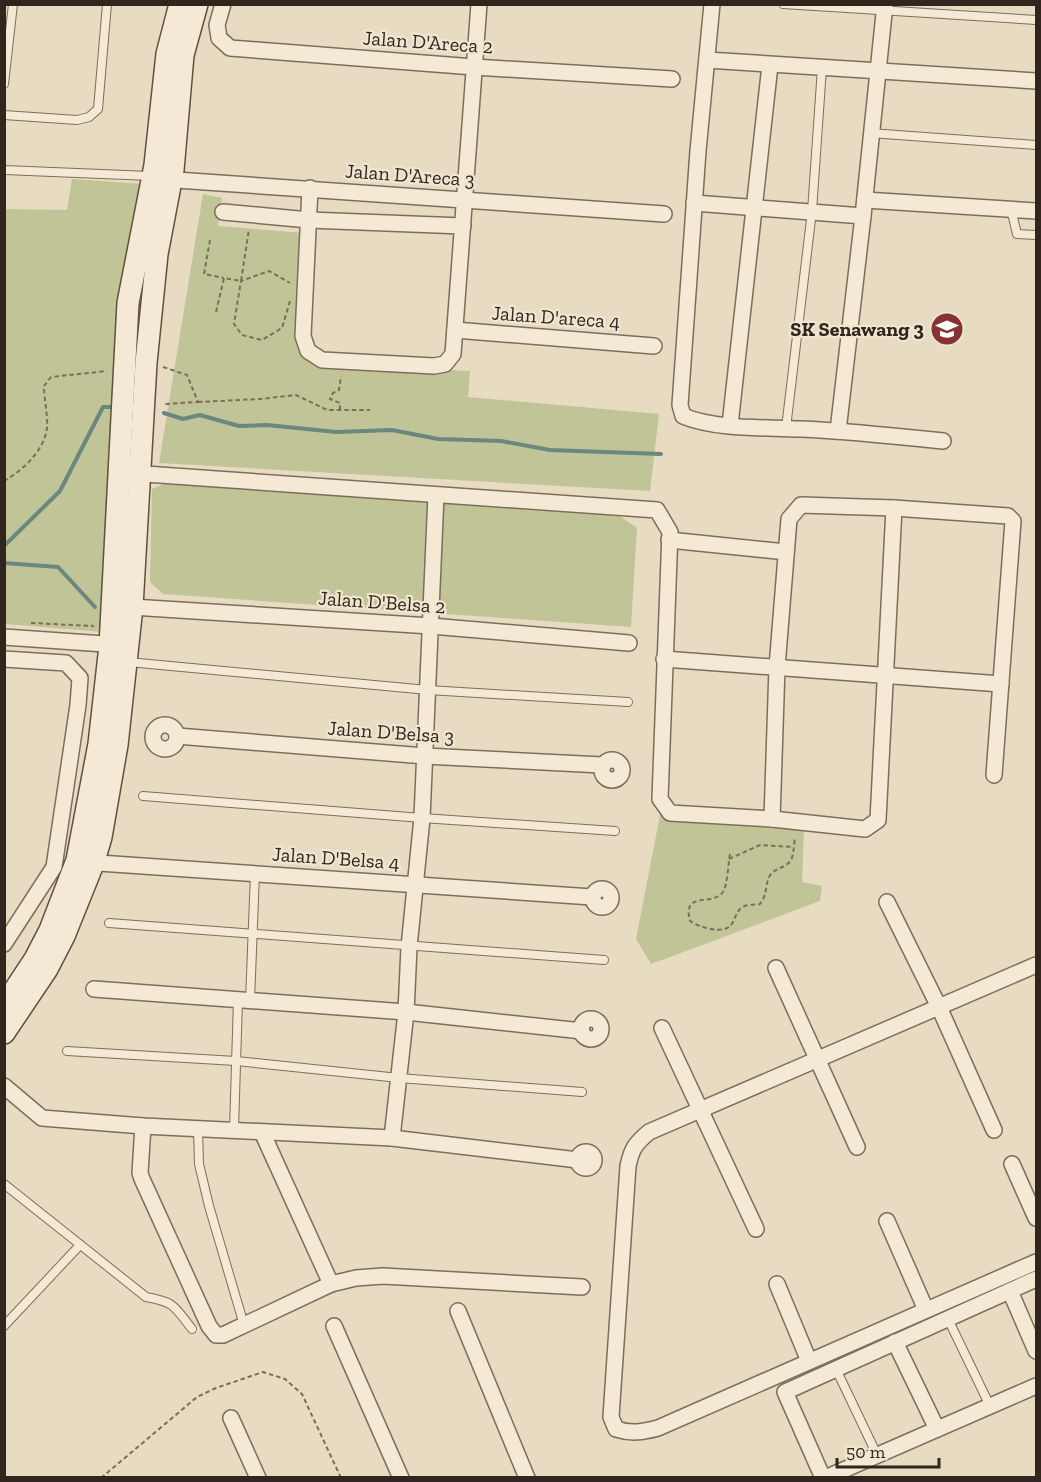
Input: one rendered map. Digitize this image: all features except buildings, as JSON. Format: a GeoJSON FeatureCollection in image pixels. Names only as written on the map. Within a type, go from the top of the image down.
{"type":"FeatureCollection","features":[{"type":"Feature","properties":{"kind":"street"},"geometry":{"type":"LineString","coordinates":[[121,651],[131,473],[146,363],[162,179],[167,54],[180,4]]}},
{"type":"Feature","properties":{"kind":"street"},"geometry":{"type":"LineString","coordinates":[[4,1032],[47,969],[64,936],[85,862],[99,744],[132,607],[136,526],[125,370],[128,303],[162,179],[183,55],[198,4]]}},
{"type":"Feature","properties":{"kind":"street","name":"Jalan D'Areca 2"},"geometry":{"type":"LineString","coordinates":[[223,4],[217,24],[219,38],[230,48],[474,68],[672,79]]}},
{"type":"Feature","properties":{"kind":"street"},"geometry":{"type":"LineString","coordinates":[[310,188],[309,220],[300,286],[303,336],[308,351],[322,360],[434,366],[445,363],[453,354],[479,4]]}},
{"type":"Feature","properties":{"kind":"street"},"geometry":{"type":"LineString","coordinates":[[712,4],[694,203],[680,405],[683,416],[696,421],[730,425],[838,431],[942,441]]}},
{"type":"Feature","properties":{"kind":"street"},"geometry":{"type":"LineString","coordinates":[[838,431],[865,200],[884,8]]}},
{"type":"Feature","properties":{"kind":"street"},"geometry":{"type":"LineString","coordinates":[[706,60],[1036,81]]}},
{"type":"Feature","properties":{"kind":"street"},"geometry":{"type":"LineString","coordinates":[[730,425],[770,65]]}},
{"type":"Feature","properties":{"kind":"street","name":"Jalan D'Areca 3"},"geometry":{"type":"LineString","coordinates":[[162,179],[664,214]]}},
{"type":"Feature","properties":{"kind":"street"},"geometry":{"type":"LineString","coordinates":[[865,200],[1036,211]]}},
{"type":"Feature","properties":{"kind":"street"},"geometry":{"type":"LineString","coordinates":[[694,203],[863,216]]}},
{"type":"Feature","properties":{"kind":"street"},"geometry":{"type":"LineString","coordinates":[[223,212],[309,220],[463,226]]}},
{"type":"Feature","properties":{"kind":"street","name":"Jalan D'areca 4"},"geometry":{"type":"LineString","coordinates":[[455,330],[654,346]]}},
{"type":"Feature","properties":{"kind":"street"},"geometry":{"type":"LineString","coordinates":[[131,473],[657,510],[670,532],[660,799],[670,813],[772,819],[865,829],[878,820],[894,508]]}},
{"type":"Feature","properties":{"kind":"street"},"geometry":{"type":"LineString","coordinates":[[392,1138],[406,1012],[409,947],[422,819],[436,495]]}},
{"type":"Feature","properties":{"kind":"street"},"geometry":{"type":"LineString","coordinates":[[772,819],[777,667],[789,519],[801,505],[894,508],[1008,516],[1013,521],[994,775]]}},
{"type":"Feature","properties":{"kind":"street"},"geometry":{"type":"LineString","coordinates":[[669,540],[786,552]]}},
{"type":"Feature","properties":{"kind":"street","name":"Jalan D'Belsa 2"},"geometry":{"type":"LineString","coordinates":[[132,607],[431,626],[629,643]]}},
{"type":"Feature","properties":{"kind":"street"},"geometry":{"type":"LineString","coordinates":[[4,636],[121,651]]}},
{"type":"Feature","properties":{"kind":"street"},"geometry":{"type":"LineString","coordinates":[[4,659],[66,663],[80,678],[54,867],[4,944]]}},
{"type":"Feature","properties":{"kind":"street"},"geometry":{"type":"LineString","coordinates":[[664,659],[1001,684]]}},
{"type":"Feature","properties":{"kind":"street","name":"Jalan D'Belsa 3"},"geometry":{"type":"LineString","coordinates":[[177,736],[425,756],[602,765]]}},
{"type":"Feature","properties":{"kind":"street"},"geometry":{"type":"LineString","coordinates":[[4,1006],[35,959],[85,862]]}},
{"type":"Feature","properties":{"kind":"street","name":"Jalan D'Belsa 4"},"geometry":{"type":"LineString","coordinates":[[85,862],[592,897]]}},
{"type":"Feature","properties":{"kind":"street"},"geometry":{"type":"LineString","coordinates":[[887,902],[939,1007],[994,1130]]}},
{"type":"Feature","properties":{"kind":"street"},"geometry":{"type":"LineString","coordinates":[[1036,965],[650,1132],[631,1150],[628,1166],[611,1418],[616,1429],[625,1432],[639,1433],[658,1428],[1036,1262]]}},
{"type":"Feature","properties":{"kind":"street"},"geometry":{"type":"LineString","coordinates":[[776,968],[857,1147]]}},
{"type":"Feature","properties":{"kind":"street"},"geometry":{"type":"LineString","coordinates":[[94,989],[406,1012],[582,1030]]}},
{"type":"Feature","properties":{"kind":"street"},"geometry":{"type":"LineString","coordinates":[[662,1028],[756,1229]]}},
{"type":"Feature","properties":{"kind":"street"},"geometry":{"type":"LineString","coordinates":[[4,1086],[42,1118],[143,1126],[392,1138],[578,1160]]}},
{"type":"Feature","properties":{"kind":"street"},"geometry":{"type":"LineString","coordinates":[[143,1126],[140,1173],[142,1179],[209,1326],[216,1335],[224,1335],[331,1284],[356,1278],[383,1276],[582,1287]]}},
{"type":"Feature","properties":{"kind":"street"},"geometry":{"type":"LineString","coordinates":[[262,1132],[331,1284]]}},
{"type":"Feature","properties":{"kind":"street"},"geometry":{"type":"LineString","coordinates":[[1012,1164],[1036,1218]]}},
{"type":"Feature","properties":{"kind":"street"},"geometry":{"type":"LineString","coordinates":[[887,1221],[926,1310]]}},
{"type":"Feature","properties":{"kind":"street"},"geometry":{"type":"LineString","coordinates":[[1036,1280],[785,1392],[824,1478],[1036,1386]]}},
{"type":"Feature","properties":{"kind":"street"},"geometry":{"type":"LineString","coordinates":[[777,1284],[809,1361]]}},
{"type":"Feature","properties":{"kind":"street"},"geometry":{"type":"LineString","coordinates":[[1010,1291],[1036,1351]]}},
{"type":"Feature","properties":{"kind":"street"},"geometry":{"type":"LineString","coordinates":[[458,1311],[527,1478]]}},
{"type":"Feature","properties":{"kind":"street"},"geometry":{"type":"LineString","coordinates":[[334,1326],[402,1478]]}},
{"type":"Feature","properties":{"kind":"street"},"geometry":{"type":"LineString","coordinates":[[895,1342],[937,1429]]}},
{"type":"Feature","properties":{"kind":"street"},"geometry":{"type":"LineString","coordinates":[[231,1418],[258,1478]]}},
{"type":"Feature","properties":{"kind":"lane"},"geometry":{"type":"LineString","coordinates":[[4,84],[13,4]]}},
{"type":"Feature","properties":{"kind":"lane"},"geometry":{"type":"LineString","coordinates":[[4,115],[77,120],[89,117],[98,109],[107,4]]}},
{"type":"Feature","properties":{"kind":"lane"},"geometry":{"type":"LineString","coordinates":[[783,4],[884,8],[1036,20]]}},
{"type":"Feature","properties":{"kind":"lane"},"geometry":{"type":"LineString","coordinates":[[786,428],[812,211],[822,68]]}},
{"type":"Feature","properties":{"kind":"lane"},"geometry":{"type":"LineString","coordinates":[[870,133],[1036,145]]}},
{"type":"Feature","properties":{"kind":"lane"},"geometry":{"type":"LineString","coordinates":[[4,170],[162,179]]}},
{"type":"Feature","properties":{"kind":"lane"},"geometry":{"type":"LineString","coordinates":[[1011,209],[1017,234],[1036,235]]}},
{"type":"Feature","properties":{"kind":"lane"},"geometry":{"type":"LineString","coordinates":[[121,651],[428,690],[628,702]]}},
{"type":"Feature","properties":{"kind":"lane"},"geometry":{"type":"LineString","coordinates":[[143,796],[422,819],[615,831]]}},
{"type":"Feature","properties":{"kind":"lane"},"geometry":{"type":"LineString","coordinates":[[234,1129],[236,1061],[252,934],[255,873]]}},
{"type":"Feature","properties":{"kind":"lane"},"geometry":{"type":"LineString","coordinates":[[109,922],[409,947],[604,960]]}},
{"type":"Feature","properties":{"kind":"lane"},"geometry":{"type":"LineString","coordinates":[[67,1051],[236,1061],[399,1078],[582,1092]]}},
{"type":"Feature","properties":{"kind":"lane"},"geometry":{"type":"LineString","coordinates":[[198,1129],[199,1164],[244,1325]]}},
{"type":"Feature","properties":{"kind":"lane"},"geometry":{"type":"LineString","coordinates":[[4,1184],[146,1297],[166,1300],[174,1306],[192,1329]]}},
{"type":"Feature","properties":{"kind":"lane"},"geometry":{"type":"LineString","coordinates":[[4,1326],[80,1245]]}},
{"type":"Feature","properties":{"kind":"lane"},"geometry":{"type":"LineString","coordinates":[[948,1319],[990,1406]]}},
{"type":"Feature","properties":{"kind":"lane"},"geometry":{"type":"LineString","coordinates":[[836,1369],[877,1455]]}},
{"type":"Feature","properties":{"kind":"path"},"geometry":{"type":"LineString","coordinates":[[210,240],[204,274],[241,281],[268,271],[300,286],[282,328],[262,340],[242,335],[234,324],[241,281],[252,214]]}},
{"type":"Feature","properties":{"kind":"path"},"geometry":{"type":"LineString","coordinates":[[216,312],[224,278]]}},
{"type":"Feature","properties":{"kind":"path"},"geometry":{"type":"LineString","coordinates":[[339,410],[340,403],[330,399],[333,393],[339,390],[344,361]]}},
{"type":"Feature","properties":{"kind":"path"},"geometry":{"type":"LineString","coordinates":[[4,481],[19,472],[36,455],[47,428],[44,386],[51,377],[125,370]]}},
{"type":"Feature","properties":{"kind":"path"},"geometry":{"type":"LineString","coordinates":[[179,371],[187,375],[198,402]]}},
{"type":"Feature","properties":{"kind":"path"},"geometry":{"type":"LineString","coordinates":[[164,404],[296,395],[317,403],[327,410],[370,410]]}},
{"type":"Feature","properties":{"kind":"path"},"geometry":{"type":"LineString","coordinates":[[27,623],[96,627]]}},
{"type":"Feature","properties":{"kind":"path"},"geometry":{"type":"LineString","coordinates":[[730,854],[724,891],[716,897],[699,899],[691,904],[687,912],[690,921],[698,926],[724,930],[730,926],[741,908],[746,905],[760,904],[765,898],[769,877],[773,871],[784,866],[791,859],[798,822]]}},
{"type":"Feature","properties":{"kind":"path"},"geometry":{"type":"LineString","coordinates":[[729,859],[760,845],[793,847]]}},
{"type":"Feature","properties":{"kind":"path"},"geometry":{"type":"LineString","coordinates":[[102,1478],[197,1397],[262,1371],[285,1379],[302,1394],[341,1478]]}},
{"type":"Feature","properties":{"kind":"green space"},"geometry":{"type":"Polygon","coordinates":[[[72,179],[144,184],[104,632],[5,624],[4,209],[67,210],[72,179]]]}},
{"type":"Feature","properties":{"kind":"green space"},"geometry":{"type":"Polygon","coordinates":[[[203,194],[222,198],[218,226],[304,233],[299,345],[332,364],[470,371],[468,397],[659,414],[650,491],[159,463],[203,194]]]}},
{"type":"Feature","properties":{"kind":"green space"},"geometry":{"type":"Polygon","coordinates":[[[173,480],[617,514],[637,528],[631,627],[163,594],[150,582],[152,489],[173,480]]]}},
{"type":"Feature","properties":{"kind":"green space"},"geometry":{"type":"Polygon","coordinates":[[[660,815],[804,830],[802,882],[822,886],[820,901],[651,964],[636,939],[660,815]]]}},
{"type":"Feature","properties":{"kind":"waterway"},"geometry":{"type":"LineString","coordinates":[[4,546],[60,491],[103,407],[113,407]]}},
{"type":"Feature","properties":{"kind":"waterway"},"geometry":{"type":"LineString","coordinates":[[164,413],[183,419],[200,415],[239,426],[267,425],[336,432],[392,430],[438,439],[501,441],[550,450],[661,454]]}},
{"type":"Feature","properties":{"kind":"waterway"},"geometry":{"type":"LineString","coordinates":[[4,563],[58,567],[95,607]]}},
{"type":"Feature","properties":{"kind":"place","name":"SK Senawang 3"},"geometry":{"type":"Point","coordinates":[947,329]}}]}
